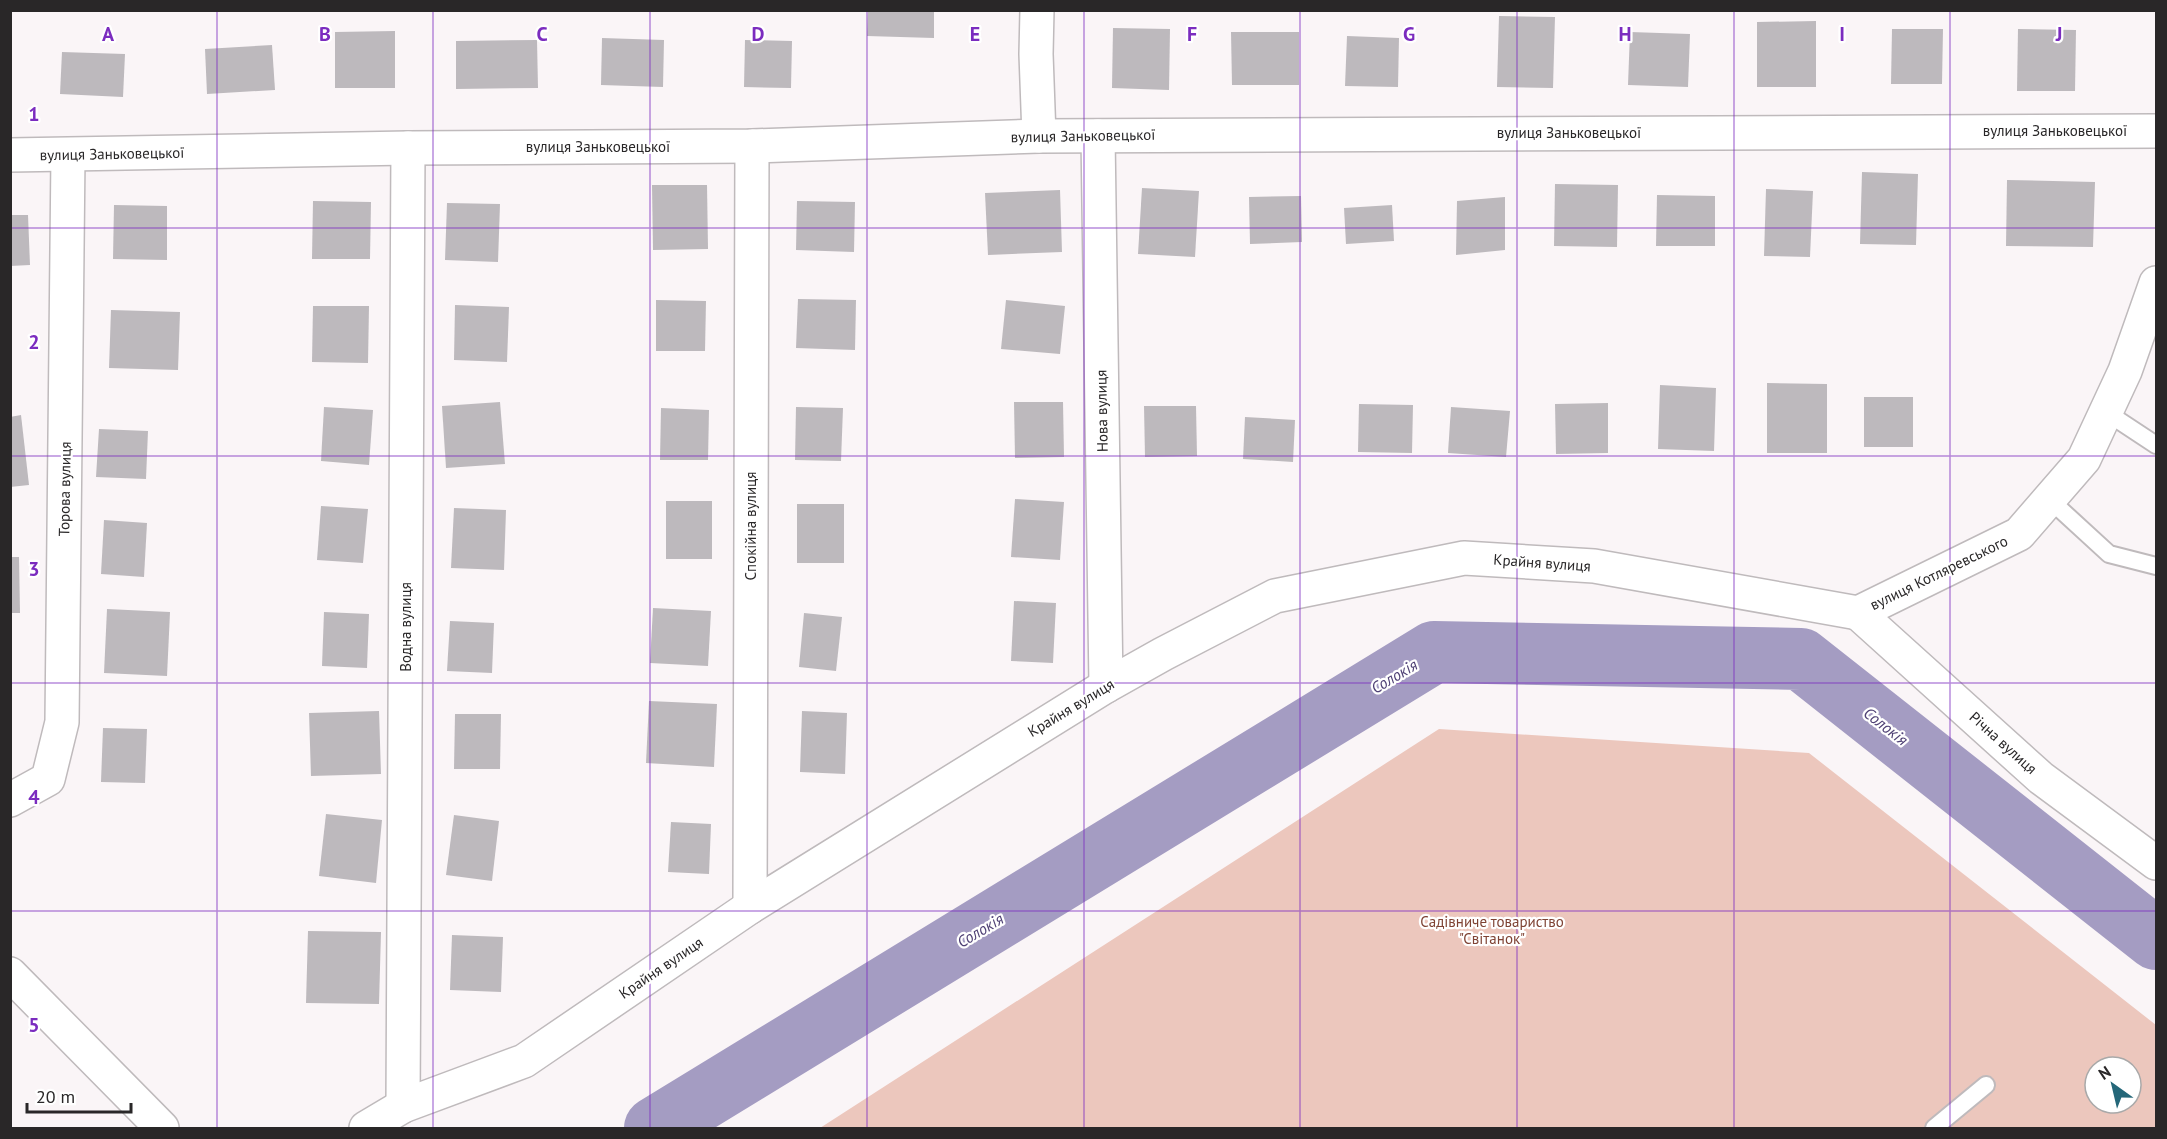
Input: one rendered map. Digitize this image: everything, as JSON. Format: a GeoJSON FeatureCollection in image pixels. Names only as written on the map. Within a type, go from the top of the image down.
{"type":"FeatureCollection","features":[{"type":"Feature","properties":{"kind":"street"},"geometry":{"type":"LineString","coordinates":[[1037,10],[1039,136]]}},
{"type":"Feature","properties":{"kind":"street","name":"вулиця Заньковецької"},"geometry":{"type":"LineString","coordinates":[[10,155],[408,148],[752,146],[1039,136],[2157,131]]}},
{"type":"Feature","properties":{"kind":"street","name":"Нова вулиця"},"geometry":{"type":"LineString","coordinates":[[1098,136],[1106,686]]}},
{"type":"Feature","properties":{"kind":"street","name":"Спокійна вулиця"},"geometry":{"type":"LineString","coordinates":[[750,907],[752,146]]}},
{"type":"Feature","properties":{"kind":"street","name":"Водна вулиця"},"geometry":{"type":"LineString","coordinates":[[403,1106],[408,148]]}},
{"type":"Feature","properties":{"kind":"street","name":"Торова вулиця"},"geometry":{"type":"LineString","coordinates":[[10,800],[48,779],[62,722],[68,155]]}},
{"type":"Feature","properties":{"kind":"street","name":"вулиця Котляревського"},"geometry":{"type":"LineString","coordinates":[[1857,613],[2019,534],[2084,459],[2125,371],[2157,284]]}},
{"type":"Feature","properties":{"kind":"street","name":"Крайня вулиця"},"geometry":{"type":"LineString","coordinates":[[366,1128],[403,1106],[524,1061],[750,907],[1106,686],[1275,596],[1464,558],[1594,566],[1857,613]]}},
{"type":"Feature","properties":{"kind":"street","name":"Річна вулиця"},"geometry":{"type":"LineString","coordinates":[[1857,613],[2041,778],[2157,863]]}},
{"type":"Feature","properties":{"kind":"street"},"geometry":{"type":"LineString","coordinates":[[10,974],[162,1128]]}},
{"type":"Feature","properties":{"kind":"lane"},"geometry":{"type":"LineString","coordinates":[[2106,412],[2157,445]]}},
{"type":"Feature","properties":{"kind":"lane"},"geometry":{"type":"LineString","coordinates":[[2049,499],[2109,554],[2157,566]]}},
{"type":"Feature","properties":{"kind":"lane"},"geometry":{"type":"LineString","coordinates":[[1934,1128],[1986,1085]]}},
{"type":"Feature","properties":{"kind":"green space","name":"Садівниче товариство \"Світанок\""},"geometry":{"type":"Polygon","coordinates":[[[1439,729],[1809,753],[2156,1025],[2156,1128],[820,1128],[1439,729]]]}},
{"type":"Feature","properties":{"kind":"building"},"geometry":{"type":"Polygon","coordinates":[[[868,10],[934,10],[934,38],[867,36],[868,10]]]}},
{"type":"Feature","properties":{"kind":"building"},"geometry":{"type":"Polygon","coordinates":[[[1499,16],[1555,17],[1553,88],[1497,87],[1499,16]]]}},
{"type":"Feature","properties":{"kind":"building"},"geometry":{"type":"Polygon","coordinates":[[[1816,21],[1816,87],[1757,87],[1757,22],[1816,21]]]}},
{"type":"Feature","properties":{"kind":"building"},"geometry":{"type":"Polygon","coordinates":[[[1113,28],[1170,29],[1169,90],[1112,88],[1113,28]]]}},
{"type":"Feature","properties":{"kind":"building"},"geometry":{"type":"Polygon","coordinates":[[[1892,29],[1943,29],[1942,84],[1891,84],[1892,29]]]}},
{"type":"Feature","properties":{"kind":"building"},"geometry":{"type":"Polygon","coordinates":[[[2018,29],[2076,30],[2075,91],[2017,91],[2018,29]]]}},
{"type":"Feature","properties":{"kind":"building"},"geometry":{"type":"Polygon","coordinates":[[[395,31],[395,88],[335,88],[335,32],[395,31]]]}},
{"type":"Feature","properties":{"kind":"building"},"geometry":{"type":"Polygon","coordinates":[[[1231,32],[1299,32],[1299,85],[1232,85],[1231,32]]]}},
{"type":"Feature","properties":{"kind":"building"},"geometry":{"type":"Polygon","coordinates":[[[1630,32],[1690,34],[1688,87],[1628,85],[1630,32]]]}},
{"type":"Feature","properties":{"kind":"building"},"geometry":{"type":"Polygon","coordinates":[[[1347,36],[1399,38],[1398,87],[1345,86],[1347,36]]]}},
{"type":"Feature","properties":{"kind":"building"},"geometry":{"type":"Polygon","coordinates":[[[602,38],[664,40],[663,87],[601,85],[602,38]]]}},
{"type":"Feature","properties":{"kind":"building"},"geometry":{"type":"Polygon","coordinates":[[[537,40],[538,88],[456,89],[456,41],[537,40]]]}},
{"type":"Feature","properties":{"kind":"building"},"geometry":{"type":"Polygon","coordinates":[[[745,40],[792,41],[791,88],[744,87],[745,40]]]}},
{"type":"Feature","properties":{"kind":"building"},"geometry":{"type":"Polygon","coordinates":[[[272,45],[275,90],[207,94],[205,49],[272,45]]]}},
{"type":"Feature","properties":{"kind":"building"},"geometry":{"type":"Polygon","coordinates":[[[62,52],[125,54],[123,97],[60,94],[62,52]]]}},
{"type":"Feature","properties":{"kind":"building"},"geometry":{"type":"Polygon","coordinates":[[[1862,172],[1918,174],[1916,245],[1860,244],[1862,172]]]}},
{"type":"Feature","properties":{"kind":"building"},"geometry":{"type":"Polygon","coordinates":[[[2007,180],[2095,182],[2093,247],[2006,246],[2007,180]]]}},
{"type":"Feature","properties":{"kind":"building"},"geometry":{"type":"Polygon","coordinates":[[[1555,184],[1618,185],[1617,247],[1554,246],[1555,184]]]}},
{"type":"Feature","properties":{"kind":"building"},"geometry":{"type":"Polygon","coordinates":[[[652,185],[707,185],[708,249],[653,250],[652,185]]]}},
{"type":"Feature","properties":{"kind":"building"},"geometry":{"type":"Polygon","coordinates":[[[1142,188],[1199,191],[1195,257],[1138,254],[1142,188]]]}},
{"type":"Feature","properties":{"kind":"building"},"geometry":{"type":"Polygon","coordinates":[[[1766,189],[1813,191],[1810,257],[1764,256],[1766,189]]]}},
{"type":"Feature","properties":{"kind":"building"},"geometry":{"type":"Polygon","coordinates":[[[1060,190],[1062,252],[988,255],[985,193],[1060,190]]]}},
{"type":"Feature","properties":{"kind":"building"},"geometry":{"type":"Polygon","coordinates":[[[1657,195],[1715,196],[1715,246],[1656,246],[1657,195]]]}},
{"type":"Feature","properties":{"kind":"building"},"geometry":{"type":"Polygon","coordinates":[[[1301,196],[1302,242],[1250,244],[1249,197],[1301,196]]]}},
{"type":"Feature","properties":{"kind":"building"},"geometry":{"type":"Polygon","coordinates":[[[1505,197],[1505,250],[1456,255],[1457,201],[1505,197]]]}},
{"type":"Feature","properties":{"kind":"building"},"geometry":{"type":"Polygon","coordinates":[[[313,201],[371,202],[370,259],[312,259],[313,201]]]}},
{"type":"Feature","properties":{"kind":"building"},"geometry":{"type":"Polygon","coordinates":[[[797,201],[855,202],[854,252],[796,250],[797,201]]]}},
{"type":"Feature","properties":{"kind":"building"},"geometry":{"type":"Polygon","coordinates":[[[447,203],[500,204],[498,262],[445,260],[447,203]]]}},
{"type":"Feature","properties":{"kind":"building"},"geometry":{"type":"Polygon","coordinates":[[[114,205],[167,206],[167,260],[113,259],[114,205]]]}},
{"type":"Feature","properties":{"kind":"building"},"geometry":{"type":"Polygon","coordinates":[[[1392,205],[1394,241],[1346,244],[1344,208],[1392,205]]]}},
{"type":"Feature","properties":{"kind":"building"},"geometry":{"type":"Polygon","coordinates":[[[10,215],[28,215],[30,265],[10,266],[10,215]]]}},
{"type":"Feature","properties":{"kind":"building"},"geometry":{"type":"Polygon","coordinates":[[[798,299],[856,300],[855,350],[796,348],[798,299]]]}},
{"type":"Feature","properties":{"kind":"building"},"geometry":{"type":"Polygon","coordinates":[[[656,300],[706,301],[705,351],[656,351],[656,300]]]}},
{"type":"Feature","properties":{"kind":"building"},"geometry":{"type":"Polygon","coordinates":[[[1006,300],[1065,306],[1060,354],[1001,349],[1006,300]]]}},
{"type":"Feature","properties":{"kind":"building"},"geometry":{"type":"Polygon","coordinates":[[[455,305],[509,307],[507,362],[454,360],[455,305]]]}},
{"type":"Feature","properties":{"kind":"building"},"geometry":{"type":"Polygon","coordinates":[[[313,306],[369,306],[368,363],[312,362],[313,306]]]}},
{"type":"Feature","properties":{"kind":"building"},"geometry":{"type":"Polygon","coordinates":[[[111,310],[180,312],[178,370],[109,368],[111,310]]]}},
{"type":"Feature","properties":{"kind":"building"},"geometry":{"type":"Polygon","coordinates":[[[1767,383],[1827,384],[1827,453],[1767,453],[1767,383]]]}},
{"type":"Feature","properties":{"kind":"building"},"geometry":{"type":"Polygon","coordinates":[[[1660,385],[1716,388],[1714,451],[1658,449],[1660,385]]]}},
{"type":"Feature","properties":{"kind":"building"},"geometry":{"type":"Polygon","coordinates":[[[1864,397],[1913,397],[1913,447],[1864,447],[1864,397]]]}},
{"type":"Feature","properties":{"kind":"building"},"geometry":{"type":"Polygon","coordinates":[[[500,402],[505,464],[446,468],[442,406],[500,402]]]}},
{"type":"Feature","properties":{"kind":"building"},"geometry":{"type":"Polygon","coordinates":[[[1014,402],[1063,402],[1064,457],[1015,458],[1014,402]]]}},
{"type":"Feature","properties":{"kind":"building"},"geometry":{"type":"Polygon","coordinates":[[[1608,403],[1608,453],[1556,454],[1555,404],[1608,403]]]}},
{"type":"Feature","properties":{"kind":"building"},"geometry":{"type":"Polygon","coordinates":[[[1359,404],[1413,405],[1412,453],[1358,452],[1359,404]]]}},
{"type":"Feature","properties":{"kind":"building"},"geometry":{"type":"Polygon","coordinates":[[[1144,406],[1196,406],[1197,456],[1145,457],[1144,406]]]}},
{"type":"Feature","properties":{"kind":"building"},"geometry":{"type":"Polygon","coordinates":[[[324,407],[373,410],[369,465],[321,461],[324,407]]]}},
{"type":"Feature","properties":{"kind":"building"},"geometry":{"type":"Polygon","coordinates":[[[796,407],[843,408],[841,461],[795,460],[796,407]]]}},
{"type":"Feature","properties":{"kind":"building"},"geometry":{"type":"Polygon","coordinates":[[[1451,407],[1510,411],[1506,457],[1448,453],[1451,407]]]}},
{"type":"Feature","properties":{"kind":"building"},"geometry":{"type":"Polygon","coordinates":[[[661,408],[709,410],[708,460],[660,460],[661,408]]]}},
{"type":"Feature","properties":{"kind":"building"},"geometry":{"type":"Polygon","coordinates":[[[21,415],[29,485],[10,487],[10,417],[21,415]]]}},
{"type":"Feature","properties":{"kind":"building"},"geometry":{"type":"Polygon","coordinates":[[[1245,417],[1295,420],[1293,462],[1243,459],[1245,417]]]}},
{"type":"Feature","properties":{"kind":"building"},"geometry":{"type":"Polygon","coordinates":[[[99,429],[148,431],[146,479],[96,477],[99,429]]]}},
{"type":"Feature","properties":{"kind":"building"},"geometry":{"type":"Polygon","coordinates":[[[1015,499],[1064,502],[1060,560],[1011,557],[1015,499]]]}},
{"type":"Feature","properties":{"kind":"building"},"geometry":{"type":"Polygon","coordinates":[[[666,501],[712,501],[712,559],[666,559],[666,501]]]}},
{"type":"Feature","properties":{"kind":"building"},"geometry":{"type":"Polygon","coordinates":[[[797,504],[844,504],[844,563],[797,563],[797,504]]]}},
{"type":"Feature","properties":{"kind":"building"},"geometry":{"type":"Polygon","coordinates":[[[321,506],[368,509],[363,563],[317,560],[321,506]]]}},
{"type":"Feature","properties":{"kind":"building"},"geometry":{"type":"Polygon","coordinates":[[[454,508],[506,510],[504,570],[451,568],[454,508]]]}},
{"type":"Feature","properties":{"kind":"building"},"geometry":{"type":"Polygon","coordinates":[[[104,520],[147,523],[144,577],[101,574],[104,520]]]}},
{"type":"Feature","properties":{"kind":"building"},"geometry":{"type":"Polygon","coordinates":[[[10,557],[19,557],[20,613],[10,613],[10,557]]]}},
{"type":"Feature","properties":{"kind":"building"},"geometry":{"type":"Polygon","coordinates":[[[1014,601],[1056,603],[1053,663],[1011,661],[1014,601]]]}},
{"type":"Feature","properties":{"kind":"building"},"geometry":{"type":"Polygon","coordinates":[[[653,608],[711,611],[708,666],[650,663],[653,608]]]}},
{"type":"Feature","properties":{"kind":"building"},"geometry":{"type":"Polygon","coordinates":[[[107,609],[170,612],[167,676],[104,673],[107,609]]]}},
{"type":"Feature","properties":{"kind":"building"},"geometry":{"type":"Polygon","coordinates":[[[324,612],[369,614],[367,668],[322,666],[324,612]]]}},
{"type":"Feature","properties":{"kind":"building"},"geometry":{"type":"Polygon","coordinates":[[[804,613],[842,617],[836,671],[799,667],[804,613]]]}},
{"type":"Feature","properties":{"kind":"building"},"geometry":{"type":"Polygon","coordinates":[[[450,621],[494,623],[492,673],[447,671],[450,621]]]}},
{"type":"Feature","properties":{"kind":"building"},"geometry":{"type":"Polygon","coordinates":[[[649,701],[717,704],[714,767],[646,763],[649,701]]]}},
{"type":"Feature","properties":{"kind":"building"},"geometry":{"type":"Polygon","coordinates":[[[379,711],[381,774],[311,776],[309,713],[379,711]]]}},
{"type":"Feature","properties":{"kind":"building"},"geometry":{"type":"Polygon","coordinates":[[[802,711],[847,713],[845,774],[800,772],[802,711]]]}},
{"type":"Feature","properties":{"kind":"building"},"geometry":{"type":"Polygon","coordinates":[[[455,714],[501,714],[500,769],[454,769],[455,714]]]}},
{"type":"Feature","properties":{"kind":"building"},"geometry":{"type":"Polygon","coordinates":[[[103,728],[147,729],[145,783],[101,782],[103,728]]]}},
{"type":"Feature","properties":{"kind":"building"},"geometry":{"type":"Polygon","coordinates":[[[326,814],[382,820],[376,883],[319,876],[326,814]]]}},
{"type":"Feature","properties":{"kind":"building"},"geometry":{"type":"Polygon","coordinates":[[[454,815],[499,821],[492,881],[446,875],[454,815]]]}},
{"type":"Feature","properties":{"kind":"building"},"geometry":{"type":"Polygon","coordinates":[[[671,822],[711,824],[709,874],[668,872],[671,822]]]}},
{"type":"Feature","properties":{"kind":"building"},"geometry":{"type":"Polygon","coordinates":[[[308,931],[381,932],[379,1004],[306,1003],[308,931]]]}},
{"type":"Feature","properties":{"kind":"building"},"geometry":{"type":"Polygon","coordinates":[[[452,935],[503,937],[501,992],[450,990],[452,935]]]}},
{"type":"Feature","properties":{"kind":"waterway","name":"Солокія"},"geometry":{"type":"LineString","coordinates":[[655,1128],[1434,652],[1801,659],[2156,939]]}}]}
